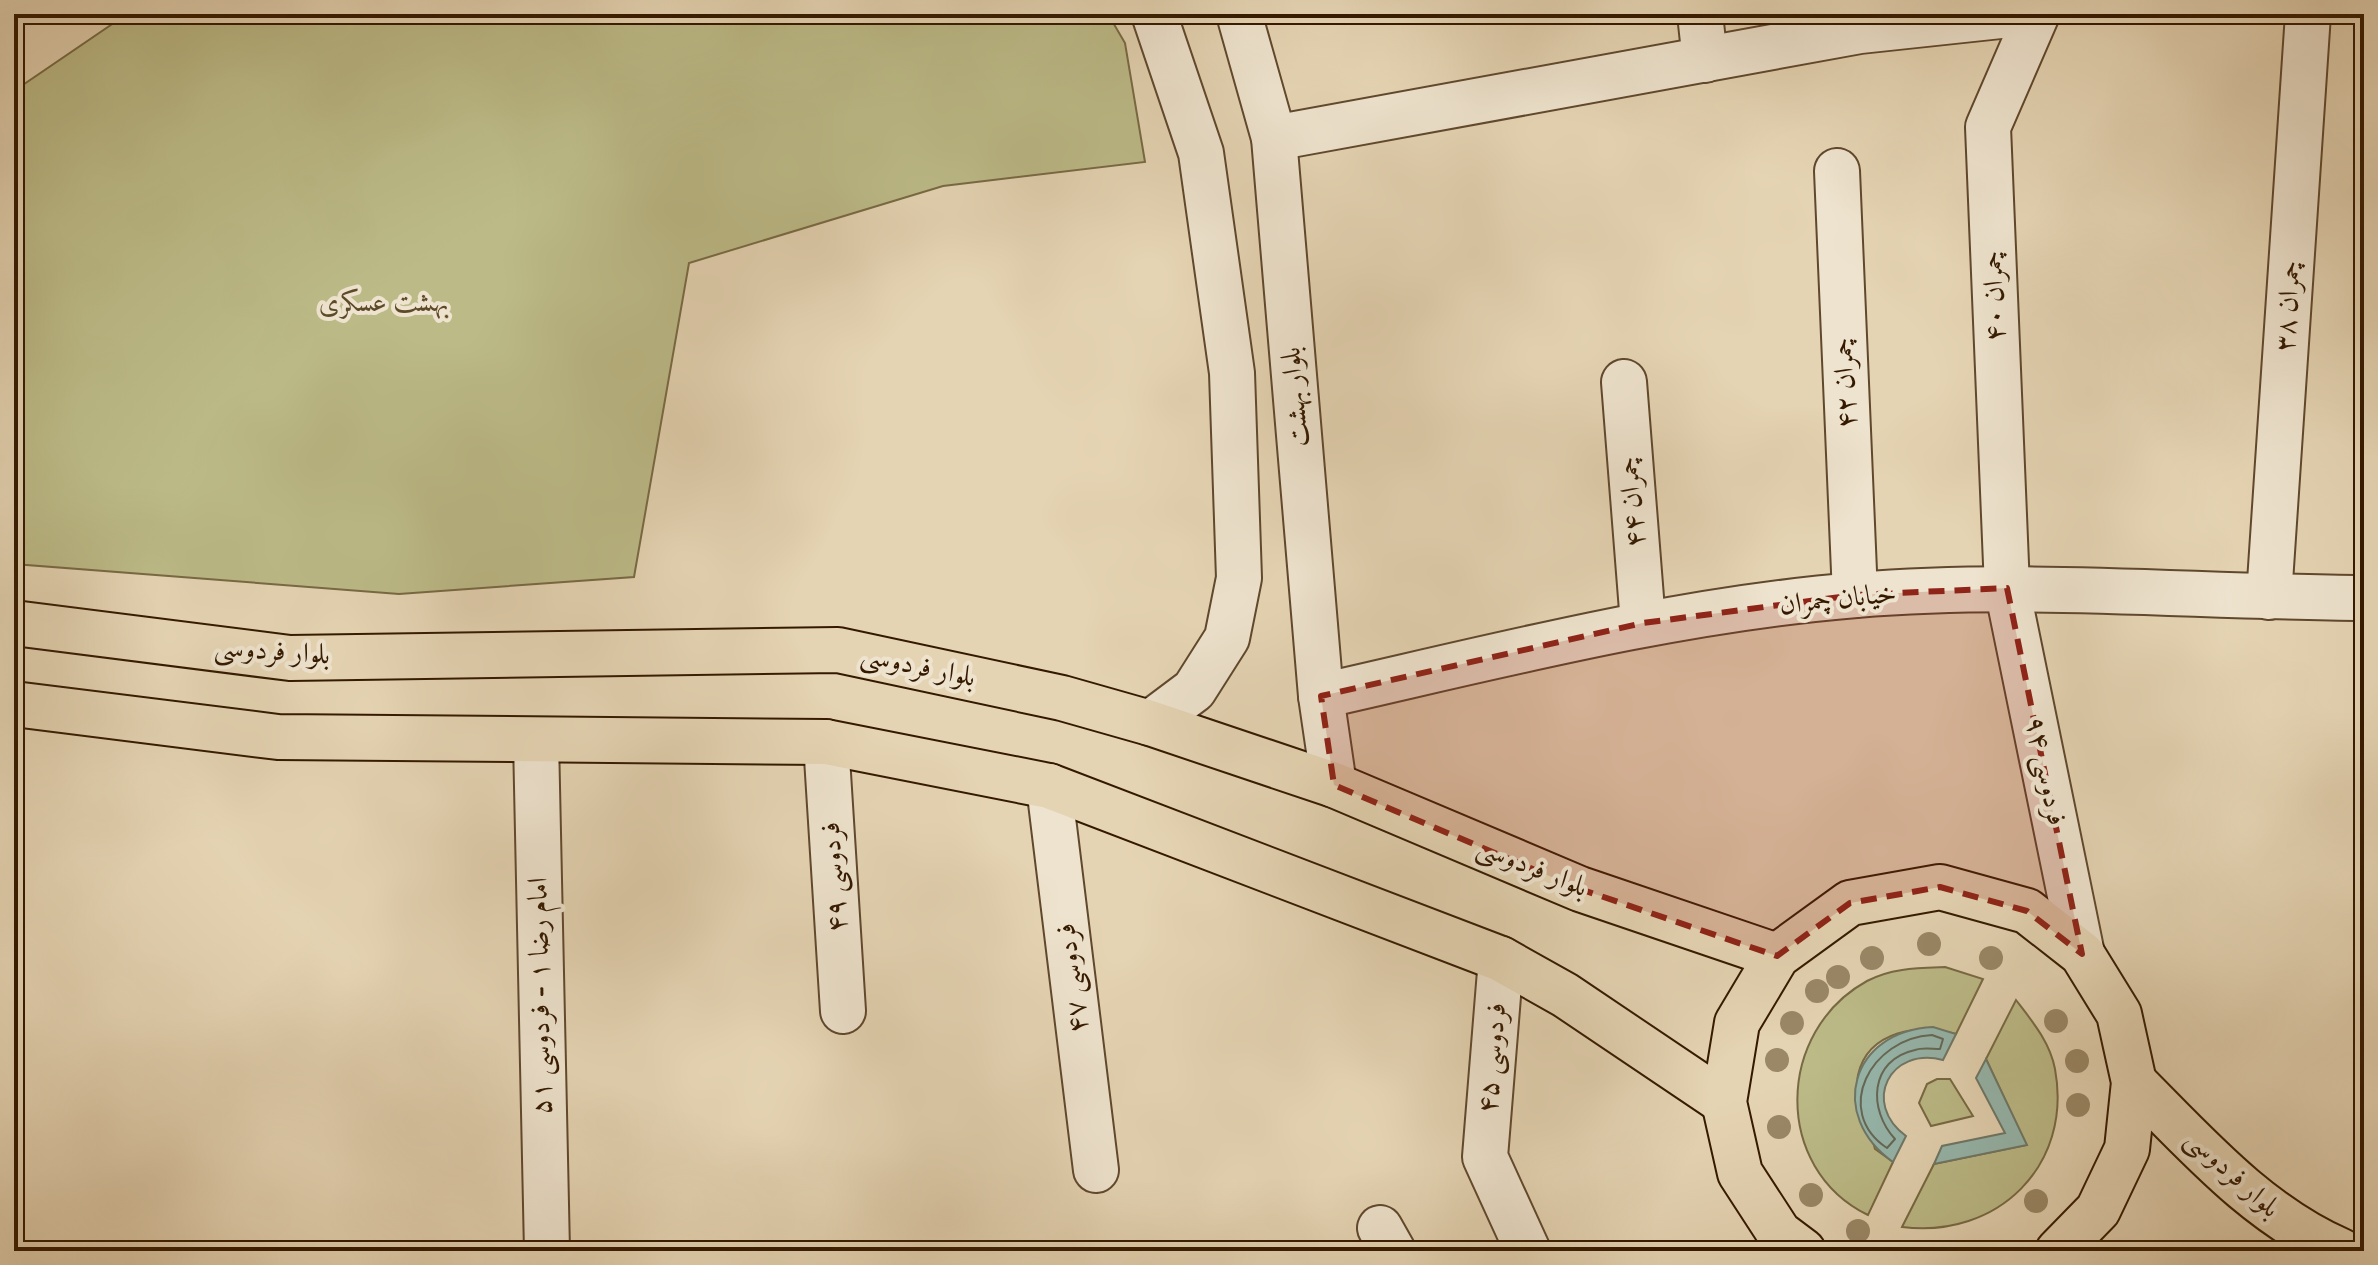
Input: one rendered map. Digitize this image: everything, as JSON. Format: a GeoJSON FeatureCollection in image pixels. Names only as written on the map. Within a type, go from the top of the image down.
{"type":"FeatureCollection","features":[{"type":"Feature","properties":{"kind":"main road","name":"بلوار فردوسی"},"geometry":{"type":"LineString","coordinates":[[14,623],[290,658],[838,650],[1062,698],[1150,723],[1334,785],[1580,889],[1777,956]]}},
{"type":"Feature","properties":{"kind":"main road"},"geometry":{"type":"LineString","coordinates":[[14,704],[278,737],[826,742],[1049,786],[1501,959],[1565,995],[1724,1102]]}},
{"type":"Feature","properties":{"kind":"main road"},"geometry":{"type":"LineString","coordinates":[[1803,1251],[1779,1233],[1740,1173],[1724,1102],[1737,1023],[1777,956],[1850,903],[1940,887],[2027,911],[2082,954],[2119,1014],[2134,1082],[2127,1149],[2098,1210],[2058,1251]]}},
{"type":"Feature","properties":{"kind":"main road","name":"بلوار فردوسی"},"geometry":{"type":"LineString","coordinates":[[2134,1082],[2231,1178],[2303,1235],[2341,1251]]}},
{"type":"Feature","properties":{"kind":"street"},"geometry":{"type":"LineString","coordinates":[[1150,723],[1194,690],[1227,638],[1239,578],[1232,373],[1201,153],[1154,14]]}},
{"type":"Feature","properties":{"kind":"street","name":"بلوار بهشت"},"geometry":{"type":"LineString","coordinates":[[1239,14],[1274,138],[1321,696],[1334,785]]}},
{"type":"Feature","properties":{"kind":"street"},"geometry":{"type":"LineString","coordinates":[[1700,14],[1705,60]]}},
{"type":"Feature","properties":{"kind":"street"},"geometry":{"type":"LineString","coordinates":[[1274,138],[1705,60],[1859,22],[2019,14]]}},
{"type":"Feature","properties":{"kind":"street","name":"چمران ۴۰"},"geometry":{"type":"LineString","coordinates":[[2007,588],[1988,127],[2037,14]]}},
{"type":"Feature","properties":{"kind":"street","name":"چمران ۳۸"},"geometry":{"type":"LineString","coordinates":[[2269,597],[2308,14]]}},
{"type":"Feature","properties":{"kind":"street","name":"چمران ۴۲"},"geometry":{"type":"LineString","coordinates":[[1837,171],[1855,595]]}},
{"type":"Feature","properties":{"kind":"street","name":"چمران ۴۴"},"geometry":{"type":"LineString","coordinates":[[1624,382],[1643,623]]}},
{"type":"Feature","properties":{"kind":"street","name":"خیابان چمران"},"geometry":{"type":"LineString","coordinates":[[1321,696],[1643,623],[1855,595],[2007,588],[2364,598]]}},
{"type":"Feature","properties":{"kind":"street","name":"فردوسی ۹۴"},"geometry":{"type":"LineString","coordinates":[[2007,588],[2082,954]]}},
{"type":"Feature","properties":{"kind":"street","name":"امام رضا ۱ - فردوسی ۵۱"},"geometry":{"type":"LineString","coordinates":[[536,740],[547,1251]]}},
{"type":"Feature","properties":{"kind":"street","name":"فردوسی ۴۹"},"geometry":{"type":"LineString","coordinates":[[826,742],[843,1011]]}},
{"type":"Feature","properties":{"kind":"street","name":"فردوسی ۴۷"},"geometry":{"type":"LineString","coordinates":[[1049,786],[1096,1170]]}},
{"type":"Feature","properties":{"kind":"street","name":"فردوسی ۴۵"},"geometry":{"type":"LineString","coordinates":[[1501,959],[1485,1157],[1525,1250]]}},
{"type":"Feature","properties":{"kind":"highlighted area"},"geometry":{"type":"Polygon","coordinates":[[[2007,588],[2082,954],[2027,911],[1940,887],[1850,903],[1777,956],[1580,889],[1334,785],[1321,696],[1643,623],[1855,595],[2007,588]]]}},
{"type":"Feature","properties":{"kind":"green space","name":"بهشت عسکری"},"geometry":{"type":"Polygon","coordinates":[[[127,14],[1108,14],[1125,43],[1145,162],[943,186],[689,263],[634,577],[399,594],[14,564],[14,91],[127,14]]]}},
{"type":"Feature","properties":{"kind":"green space"},"geometry":{"type":"Polygon","coordinates":[[[1945,967],[1983,979],[1956,1034],[1912,1030],[1884,1039],[1864,1060],[1858,1075],[1861,1101],[1875,1149],[1893,1162],[1868,1215],[1837,1194],[1815,1166],[1802,1133],[1797,1099],[1802,1065],[1815,1032],[1837,1003],[1867,981],[1895,971],[1945,967]]]}},
{"type":"Feature","properties":{"kind":"green space"},"geometry":{"type":"Polygon","coordinates":[[[2016,1000],[2045,1041],[2055,1069],[2057,1104],[2052,1136],[2040,1165],[2021,1189],[1997,1208],[1969,1221],[1937,1228],[1902,1227],[1934,1164],[2026,1145],[1986,1059],[2016,1000]]]}},
{"type":"Feature","properties":{"kind":"green space"},"geometry":{"type":"Polygon","coordinates":[[[1937,1079],[1950,1079],[1973,1116],[1931,1126],[1919,1103],[1927,1084],[1937,1079]]]}},
{"type":"Feature","properties":{"kind":"water"},"geometry":{"type":"Polygon","coordinates":[[[1933,1027],[1956,1034],[1943,1060],[1924,1058],[1909,1061],[1896,1069],[1888,1080],[1884,1094],[1885,1108],[1892,1123],[1906,1136],[1893,1162],[1872,1143],[1860,1122],[1855,1100],[1858,1078],[1867,1059],[1883,1043],[1905,1032],[1933,1027]]]}},
{"type":"Feature","properties":{"kind":"water"},"geometry":{"type":"Polygon","coordinates":[[[1986,1059],[2027,1145],[1934,1164],[1942,1146],[2005,1133],[1976,1078],[1986,1059]]]}}]}
